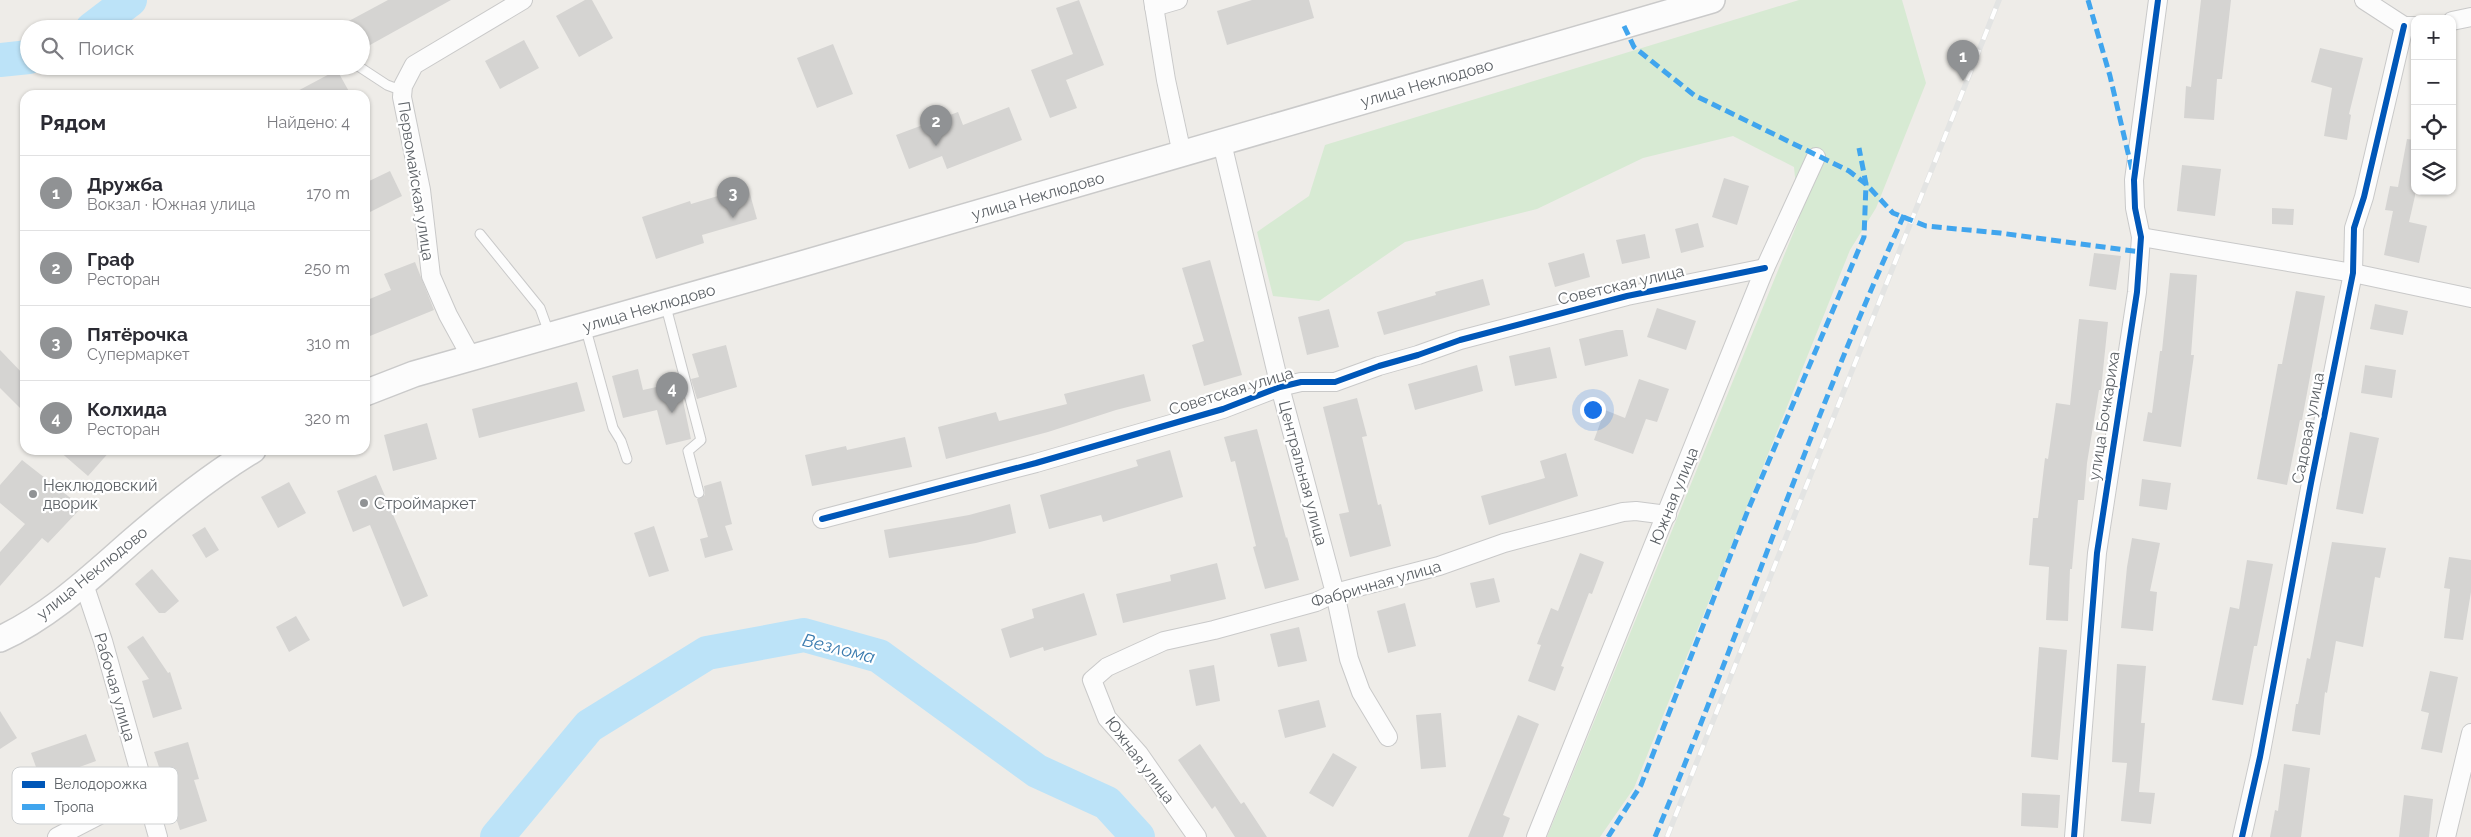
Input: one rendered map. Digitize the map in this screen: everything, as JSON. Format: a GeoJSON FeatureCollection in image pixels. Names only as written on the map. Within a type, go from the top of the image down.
{"type":"FeatureCollection","features":[{"type":"Feature","properties":{"kind":"main road","name":"улица Неклюдово"},"geometry":{"type":"LineString","coordinates":[[370,390],[414,374],[1222,143],[1681,4],[1712,0]]}},
{"type":"Feature","properties":{"kind":"main road","name":"улица Неклюдово"},"geometry":{"type":"LineString","coordinates":[[0,639],[41,616],[84,584],[198,488],[246,455]]}},
{"type":"Feature","properties":{"kind":"street","name":"Первомайская улица"},"geometry":{"type":"LineString","coordinates":[[471,358],[448,315],[431,276],[421,190],[403,91],[405,81],[414,65],[523,0]]}},
{"type":"Feature","properties":{"kind":"street"},"geometry":{"type":"LineString","coordinates":[[1178,0],[1154,4],[1166,80],[1182,154]]}},
{"type":"Feature","properties":{"kind":"street","name":"улица Бочкариха"},"geometry":{"type":"LineString","coordinates":[[2074,837],[2097,552],[2137,292],[2141,237],[2135,208],[2134,180],[2158,0]]}},
{"type":"Feature","properties":{"kind":"street","name":"Садовая улица"},"geometry":{"type":"LineString","coordinates":[[2242,837],[2260,757],[2309,493],[2353,273],[2354,228],[2364,197],[2409,26],[2364,0]]}},
{"type":"Feature","properties":{"kind":"street"},"geometry":{"type":"LineString","coordinates":[[2456,20],[2471,17]]}},
{"type":"Feature","properties":{"kind":"street","name":"Центральная улица"},"geometry":{"type":"LineString","coordinates":[[1222,143],[1280,386],[1335,593],[1350,659],[1361,692],[1388,737]]}},
{"type":"Feature","properties":{"kind":"street","name":"Южная улица"},"geometry":{"type":"LineString","coordinates":[[1536,837],[1667,516],[1765,268],[1816,157]]}},
{"type":"Feature","properties":{"kind":"street"},"geometry":{"type":"LineString","coordinates":[[2141,237],[2353,273],[2471,298]]}},
{"type":"Feature","properties":{"kind":"street","name":"Советская улица"},"geometry":{"type":"LineString","coordinates":[[822,519],[1036,463],[1223,409],[1280,386],[1301,382],[1335,382],[1460,340],[1628,296],[1765,268]]}},
{"type":"Feature","properties":{"kind":"street","name":"Фабричная улица"},"geometry":{"type":"LineString","coordinates":[[1092,680],[1107,667],[1164,641],[1316,602],[1335,593],[1440,566],[1504,543],[1623,512],[1636,511],[1667,516]]}},
{"type":"Feature","properties":{"kind":"street","name":"Рабочая улица"},"geometry":{"type":"LineString","coordinates":[[84,584],[103,641],[137,767]]}},
{"type":"Feature","properties":{"kind":"street","name":"Южная улица"},"geometry":{"type":"LineString","coordinates":[[1092,680],[1106,718],[1139,754],[1196,837]]}},
{"type":"Feature","properties":{"kind":"street"},"geometry":{"type":"LineString","coordinates":[[2446,837],[2471,733]]}},
{"type":"Feature","properties":{"kind":"street"},"geometry":{"type":"LineString","coordinates":[[57,837],[82,824]]}},
{"type":"Feature","properties":{"kind":"street","name":"Рабочая улица"},"geometry":{"type":"LineString","coordinates":[[154,824],[158,837]]}},
{"type":"Feature","properties":{"kind":"lane"},"geometry":{"type":"LineString","coordinates":[[370,74],[387,85],[403,91]]}},
{"type":"Feature","properties":{"kind":"lane"},"geometry":{"type":"LineString","coordinates":[[480,234],[540,308],[550,335]]}},
{"type":"Feature","properties":{"kind":"lane"},"geometry":{"type":"LineString","coordinates":[[665,303],[701,440],[688,451],[699,493]]}},
{"type":"Feature","properties":{"kind":"lane"},"geometry":{"type":"LineString","coordinates":[[585,326],[613,428],[621,441],[627,459]]}},
{"type":"Feature","properties":{"kind":"green space"},"geometry":{"type":"Polygon","coordinates":[[[1799,0],[1902,0],[1926,83],[1876,208],[1850,250],[1634,788],[1600,837],[1547,837],[1799,219],[1794,167],[1733,136],[1643,158],[1537,209],[1405,242],[1319,301],[1273,296],[1257,232],[1309,196],[1325,145],[1799,0]]]}},
{"type":"Feature","properties":{"kind":"building"},"geometry":{"type":"Polygon","coordinates":[[[388,0],[451,0],[370,45],[370,20],[351,20],[388,0]]]}},
{"type":"Feature","properties":{"kind":"building"},"geometry":{"type":"Polygon","coordinates":[[[585,0],[592,0],[613,38],[579,57],[556,16],[585,0]]]}},
{"type":"Feature","properties":{"kind":"building"},"geometry":{"type":"Polygon","coordinates":[[[1079,0],[1104,65],[1066,80],[1077,108],[1050,118],[1031,70],[1073,54],[1056,8],[1079,0]]]}},
{"type":"Feature","properties":{"kind":"building"},"geometry":{"type":"Polygon","coordinates":[[[1252,0],[1309,0],[1314,18],[1227,45],[1217,11],[1252,0]]]}},
{"type":"Feature","properties":{"kind":"building"},"geometry":{"type":"Polygon","coordinates":[[[2201,0],[2231,0],[2222,79],[2217,79],[2214,120],[2184,118],[2186,86],[2191,87],[2201,0]]]}},
{"type":"Feature","properties":{"kind":"building"},"geometry":{"type":"Polygon","coordinates":[[[524,40],[539,68],[500,89],[485,61],[524,40]]]}},
{"type":"Feature","properties":{"kind":"building"},"geometry":{"type":"Polygon","coordinates":[[[833,44],[853,94],[817,108],[797,58],[833,44]]]}},
{"type":"Feature","properties":{"kind":"building"},"geometry":{"type":"Polygon","coordinates":[[[2320,48],[2363,58],[2349,114],[2351,115],[2347,140],[2324,136],[2332,88],[2311,82],[2320,48]]]}},
{"type":"Feature","properties":{"kind":"building"},"geometry":{"type":"Polygon","coordinates":[[[328,75],[340,75],[348,90],[299,90],[328,75]]]}},
{"type":"Feature","properties":{"kind":"building"},"geometry":{"type":"Polygon","coordinates":[[[1009,107],[1022,140],[947,169],[942,156],[909,169],[896,135],[958,112],[963,125],[1009,107]]]}},
{"type":"Feature","properties":{"kind":"building"},"geometry":{"type":"Polygon","coordinates":[[[2407,139],[2411,140],[2411,195],[2415,196],[2409,222],[2427,226],[2419,263],[2384,255],[2393,211],[2385,210],[2390,186],[2398,187],[2407,139]]]}},
{"type":"Feature","properties":{"kind":"building"},"geometry":{"type":"Polygon","coordinates":[[[2182,165],[2221,169],[2215,216],[2177,211],[2182,165]]]}},
{"type":"Feature","properties":{"kind":"building"},"geometry":{"type":"Polygon","coordinates":[[[390,171],[402,196],[370,212],[370,181],[390,171]]]}},
{"type":"Feature","properties":{"kind":"building"},"geometry":{"type":"Polygon","coordinates":[[[1724,178],[1749,186],[1737,225],[1712,217],[1724,178]]]}},
{"type":"Feature","properties":{"kind":"building"},"geometry":{"type":"Polygon","coordinates":[[[748,187],[757,219],[702,235],[704,243],[656,259],[642,217],[690,201],[691,204],[748,187]]]}},
{"type":"Feature","properties":{"kind":"building"},"geometry":{"type":"Polygon","coordinates":[[[2272,208],[2294,209],[2293,225],[2272,224],[2272,208]]]}},
{"type":"Feature","properties":{"kind":"building"},"geometry":{"type":"Polygon","coordinates":[[[1698,223],[1704,247],[1681,253],[1675,229],[1698,223]]]}},
{"type":"Feature","properties":{"kind":"building"},"geometry":{"type":"Polygon","coordinates":[[[1645,234],[1650,258],[1622,264],[1616,240],[1645,234]]]}},
{"type":"Feature","properties":{"kind":"building"},"geometry":{"type":"Polygon","coordinates":[[[1584,253],[1590,277],[1555,287],[1548,263],[1584,253]]]}},
{"type":"Feature","properties":{"kind":"building"},"geometry":{"type":"Polygon","coordinates":[[[2094,253],[2121,256],[2116,290],[2089,286],[2094,253]]]}},
{"type":"Feature","properties":{"kind":"building"},"geometry":{"type":"Polygon","coordinates":[[[1210,260],[1242,375],[1204,386],[1192,345],[1204,341],[1182,268],[1210,260]]]}},
{"type":"Feature","properties":{"kind":"building"},"geometry":{"type":"Polygon","coordinates":[[[415,262],[434,310],[370,336],[370,299],[391,290],[384,274],[415,262]]]}},
{"type":"Feature","properties":{"kind":"building"},"geometry":{"type":"Polygon","coordinates":[[[2170,273],[2197,275],[2191,355],[2194,355],[2181,447],[2143,441],[2148,412],[2152,413],[2160,351],[2162,351],[2170,273]]]}},
{"type":"Feature","properties":{"kind":"building"},"geometry":{"type":"Polygon","coordinates":[[[1483,279],[1490,305],[1384,335],[1377,312],[1436,295],[1435,292],[1483,279]]]}},
{"type":"Feature","properties":{"kind":"building"},"geometry":{"type":"Polygon","coordinates":[[[2296,291],[2325,296],[2302,420],[2300,420],[2287,485],[2257,479],[2278,364],[2282,364],[2296,291]]]}},
{"type":"Feature","properties":{"kind":"building"},"geometry":{"type":"Polygon","coordinates":[[[2375,304],[2408,311],[2403,335],[2370,329],[2375,304]]]}},
{"type":"Feature","properties":{"kind":"building"},"geometry":{"type":"Polygon","coordinates":[[[1657,308],[1696,321],[1686,350],[1647,337],[1657,308]]]}},
{"type":"Feature","properties":{"kind":"building"},"geometry":{"type":"Polygon","coordinates":[[[1329,309],[1339,347],[1307,355],[1298,317],[1329,309]]]}},
{"type":"Feature","properties":{"kind":"building"},"geometry":{"type":"Polygon","coordinates":[[[2079,319],[2108,322],[2101,390],[2099,390],[2087,463],[2084,500],[2078,500],[2072,569],[2070,569],[2068,621],[2046,620],[2049,567],[2029,565],[2033,518],[2038,518],[2045,458],[2048,459],[2056,403],[2070,405],[2079,319]]]}},
{"type":"Feature","properties":{"kind":"building"},"geometry":{"type":"Polygon","coordinates":[[[1623,330],[1628,356],[1585,366],[1579,339],[1623,330]]]}},
{"type":"Feature","properties":{"kind":"building"},"geometry":{"type":"Polygon","coordinates":[[[726,345],[737,387],[697,399],[691,379],[699,377],[692,354],[726,345]]]}},
{"type":"Feature","properties":{"kind":"building"},"geometry":{"type":"Polygon","coordinates":[[[1550,347],[1557,378],[1515,386],[1509,356],[1550,347]]]}},
{"type":"Feature","properties":{"kind":"building"},"geometry":{"type":"Polygon","coordinates":[[[0,350],[20,371],[20,408],[0,388],[0,350]]]}},
{"type":"Feature","properties":{"kind":"building"},"geometry":{"type":"Polygon","coordinates":[[[1477,365],[1483,391],[1415,410],[1408,384],[1477,365]]]}},
{"type":"Feature","properties":{"kind":"building"},"geometry":{"type":"Polygon","coordinates":[[[2365,365],[2396,370],[2392,398],[2361,393],[2365,365]]]}},
{"type":"Feature","properties":{"kind":"building"},"geometry":{"type":"Polygon","coordinates":[[[638,369],[643,390],[679,382],[691,439],[666,445],[657,410],[623,418],[612,376],[638,369]]]}},
{"type":"Feature","properties":{"kind":"building"},"geometry":{"type":"Polygon","coordinates":[[[1144,374],[1151,401],[1048,432],[946,459],[938,427],[996,412],[999,421],[1067,404],[1064,394],[1144,374]]]}},
{"type":"Feature","properties":{"kind":"building"},"geometry":{"type":"Polygon","coordinates":[[[1639,379],[1669,389],[1657,422],[1646,419],[1633,454],[1594,440],[1605,410],[1625,418],[1639,379]]]}},
{"type":"Feature","properties":{"kind":"building"},"geometry":{"type":"Polygon","coordinates":[[[577,382],[585,411],[479,438],[472,409],[577,382]]]}},
{"type":"Feature","properties":{"kind":"building"},"geometry":{"type":"Polygon","coordinates":[[[1357,398],[1367,436],[1362,437],[1378,505],[1381,504],[1391,546],[1350,557],[1339,514],[1349,512],[1323,407],[1357,398]]]}},
{"type":"Feature","properties":{"kind":"building"},"geometry":{"type":"Polygon","coordinates":[[[427,423],[437,459],[393,471],[384,435],[427,423]]]}},
{"type":"Feature","properties":{"kind":"building"},"geometry":{"type":"Polygon","coordinates":[[[1257,429],[1299,580],[1265,589],[1253,547],[1256,546],[1235,461],[1231,462],[1224,437],[1257,429]]]}},
{"type":"Feature","properties":{"kind":"building"},"geometry":{"type":"Polygon","coordinates":[[[2350,432],[2379,438],[2363,514],[2336,509],[2350,432]]]}},
{"type":"Feature","properties":{"kind":"building"},"geometry":{"type":"Polygon","coordinates":[[[905,437],[912,467],[812,486],[805,455],[846,446],[847,450],[905,437]]]}},
{"type":"Feature","properties":{"kind":"building"},"geometry":{"type":"Polygon","coordinates":[[[1170,450],[1183,497],[1103,522],[1101,515],[1049,529],[1040,495],[1138,466],[1136,460],[1170,450]]]}},
{"type":"Feature","properties":{"kind":"building"},"geometry":{"type":"Polygon","coordinates":[[[1566,453],[1578,496],[1489,525],[1481,496],[1545,478],[1540,461],[1566,453]]]}},
{"type":"Feature","properties":{"kind":"building"},"geometry":{"type":"Polygon","coordinates":[[[64,455],[107,455],[88,476],[64,455]]]}},
{"type":"Feature","properties":{"kind":"building","name":"Неклюдовский дворик"},"geometry":{"type":"Polygon","coordinates":[[[22,460],[82,507],[48,543],[42,538],[0,586],[0,552],[25,524],[0,503],[0,485],[22,460]]]}},
{"type":"Feature","properties":{"kind":"building"},"geometry":{"type":"Polygon","coordinates":[[[376,475],[428,596],[403,607],[370,525],[353,532],[337,491],[376,475]]]}},
{"type":"Feature","properties":{"kind":"building"},"geometry":{"type":"Polygon","coordinates":[[[2142,479],[2171,483],[2167,510],[2139,506],[2142,479]]]}},
{"type":"Feature","properties":{"kind":"building"},"geometry":{"type":"Polygon","coordinates":[[[721,481],[732,524],[725,526],[733,550],[705,558],[700,539],[708,537],[697,499],[705,495],[704,486],[721,481]]]}},
{"type":"Feature","properties":{"kind":"building"},"geometry":{"type":"Polygon","coordinates":[[[289,482],[306,513],[278,528],[261,497],[289,482]]]}},
{"type":"Feature","properties":{"kind":"building"},"geometry":{"type":"Polygon","coordinates":[[[1010,504],[1016,533],[976,543],[889,558],[884,530],[969,515],[1010,504]]]}},
{"type":"Feature","properties":{"kind":"building"},"geometry":{"type":"Polygon","coordinates":[[[654,526],[669,571],[649,577],[634,533],[654,526]]]}},
{"type":"Feature","properties":{"kind":"building"},"geometry":{"type":"Polygon","coordinates":[[[205,527],[219,550],[206,558],[192,535],[205,527]]]}},
{"type":"Feature","properties":{"kind":"building"},"geometry":{"type":"Polygon","coordinates":[[[2132,538],[2160,543],[2150,591],[2157,592],[2153,631],[2121,628],[2132,538]]]}},
{"type":"Feature","properties":{"kind":"building"},"geometry":{"type":"Polygon","coordinates":[[[2332,542],[2386,548],[2380,578],[2375,577],[2363,647],[2336,641],[2327,693],[2325,692],[2320,735],[2292,731],[2296,704],[2298,704],[2307,658],[2310,659],[2332,542]]]}},
{"type":"Feature","properties":{"kind":"building"},"geometry":{"type":"Polygon","coordinates":[[[1580,553],[1604,562],[1592,594],[1589,593],[1561,666],[1564,667],[1555,691],[1528,681],[1541,645],[1537,644],[1551,608],[1558,611],[1580,553]]]}},
{"type":"Feature","properties":{"kind":"building"},"geometry":{"type":"Polygon","coordinates":[[[2449,557],[2471,560],[2471,592],[2463,640],[2444,638],[2450,589],[2444,588],[2449,557]]]}},
{"type":"Feature","properties":{"kind":"building"},"geometry":{"type":"Polygon","coordinates":[[[2247,560],[2273,564],[2257,646],[2254,646],[2243,705],[2212,700],[2230,607],[2239,609],[2247,560]]]}},
{"type":"Feature","properties":{"kind":"building"},"geometry":{"type":"Polygon","coordinates":[[[1217,563],[1226,599],[1123,623],[1116,594],[1171,581],[1170,575],[1217,563]]]}},
{"type":"Feature","properties":{"kind":"building"},"geometry":{"type":"Polygon","coordinates":[[[152,569],[179,601],[165,613],[159,613],[135,584],[152,569]]]}},
{"type":"Feature","properties":{"kind":"building"},"geometry":{"type":"Polygon","coordinates":[[[1494,578],[1500,602],[1476,608],[1470,583],[1494,578]]]}},
{"type":"Feature","properties":{"kind":"building"},"geometry":{"type":"Polygon","coordinates":[[[1084,593],[1097,635],[1044,651],[1043,647],[1010,658],[1001,629],[1034,618],[1032,609],[1084,593]]]}},
{"type":"Feature","properties":{"kind":"building"},"geometry":{"type":"Polygon","coordinates":[[[1405,603],[1416,646],[1388,653],[1377,611],[1405,603]]]}},
{"type":"Feature","properties":{"kind":"building"},"geometry":{"type":"Polygon","coordinates":[[[296,616],[310,640],[289,652],[276,627],[296,616]]]}},
{"type":"Feature","properties":{"kind":"building"},"geometry":{"type":"Polygon","coordinates":[[[1299,627],[1307,661],[1278,667],[1270,634],[1299,627]]]}},
{"type":"Feature","properties":{"kind":"building"},"geometry":{"type":"Polygon","coordinates":[[[143,636],[168,673],[170,672],[182,709],[153,718],[142,681],[149,679],[127,647],[143,636]]]}},
{"type":"Feature","properties":{"kind":"building"},"geometry":{"type":"Polygon","coordinates":[[[2039,647],[2067,650],[2058,760],[2031,757],[2039,647]]]}},
{"type":"Feature","properties":{"kind":"building"},"geometry":{"type":"Polygon","coordinates":[[[2117,664],[2146,666],[2141,723],[2145,723],[2139,792],[2155,793],[2151,824],[2121,821],[2127,763],[2112,762],[2117,664]]]}},
{"type":"Feature","properties":{"kind":"building"},"geometry":{"type":"Polygon","coordinates":[[[1214,665],[1220,701],[1196,706],[1189,670],[1214,665]]]}},
{"type":"Feature","properties":{"kind":"building"},"geometry":{"type":"Polygon","coordinates":[[[2430,671],[2458,677],[2442,753],[2421,749],[2429,713],[2421,711],[2430,671]]]}},
{"type":"Feature","properties":{"kind":"building"},"geometry":{"type":"Polygon","coordinates":[[[1319,700],[1326,727],[1285,738],[1278,710],[1319,700]]]}},
{"type":"Feature","properties":{"kind":"building"},"geometry":{"type":"Polygon","coordinates":[[[0,711],[17,738],[0,749],[0,711]]]}},
{"type":"Feature","properties":{"kind":"building"},"geometry":{"type":"Polygon","coordinates":[[[1441,713],[1446,767],[1421,769],[1416,715],[1441,713]]]}},
{"type":"Feature","properties":{"kind":"building"},"geometry":{"type":"Polygon","coordinates":[[[1518,715],[1539,724],[1503,815],[1510,818],[1503,837],[1468,837],[1518,715]]]}},
{"type":"Feature","properties":{"kind":"building"},"geometry":{"type":"Polygon","coordinates":[[[86,734],[96,761],[80,767],[36,767],[31,753],[86,734]]]}},
{"type":"Feature","properties":{"kind":"building"},"geometry":{"type":"Polygon","coordinates":[[[188,742],[199,779],[194,780],[207,821],[180,830],[178,824],[178,767],[159,767],[154,752],[188,742]]]}},
{"type":"Feature","properties":{"kind":"building"},"geometry":{"type":"Polygon","coordinates":[[[1200,744],[1241,804],[1244,802],[1267,837],[1235,837],[1215,806],[1212,809],[1178,760],[1200,744]]]}},
{"type":"Feature","properties":{"kind":"building"},"geometry":{"type":"Polygon","coordinates":[[[1333,753],[1357,767],[1333,807],[1309,793],[1333,753]]]}},
{"type":"Feature","properties":{"kind":"building"},"geometry":{"type":"Polygon","coordinates":[[[2284,764],[2310,768],[2301,837],[2270,837],[2275,810],[2278,811],[2284,764]]]}},
{"type":"Feature","properties":{"kind":"building"},"geometry":{"type":"Polygon","coordinates":[[[2022,793],[2060,795],[2058,828],[2021,826],[2022,793]]]}},
{"type":"Feature","properties":{"kind":"building"},"geometry":{"type":"Polygon","coordinates":[[[2404,795],[2433,799],[2429,837],[2399,837],[2404,795]]]}},
{"type":"Feature","properties":{"kind":"waterway","name":"Везлома"},"geometry":{"type":"LineString","coordinates":[[104,20],[130,0]]}},
{"type":"Feature","properties":{"kind":"waterway","name":"Везлома"},"geometry":{"type":"LineString","coordinates":[[0,60],[20,58]]}},
{"type":"Feature","properties":{"kind":"waterway","name":"Везлома"},"geometry":{"type":"LineString","coordinates":[[497,837],[589,726],[707,653],[804,635],[879,656],[1037,771],[1107,803],[1138,837]]}},
{"type":"Feature","properties":{"kind":"railway"},"geometry":{"type":"LineString","coordinates":[[1667,837],[1999,0]]}},
{"type":"Feature","properties":{"kind":"marked path"},"geometry":{"type":"LineString","coordinates":[[2088,0],[2110,76],[2132,170]]}},
{"type":"Feature","properties":{"kind":"marked path"},"geometry":{"type":"LineString","coordinates":[[1624,26],[1634,47],[1694,95],[1849,171],[1866,184],[1893,213],[1926,226],[2000,233],[2140,252]]}},
{"type":"Feature","properties":{"kind":"marked path"},"geometry":{"type":"LineString","coordinates":[[1608,837],[1641,785],[1748,510],[1864,237],[1866,184],[1859,148]]}},
{"type":"Feature","properties":{"kind":"marked path"},"geometry":{"type":"LineString","coordinates":[[1655,837],[1838,369],[1904,215]]}},
{"type":"Feature","properties":{"kind":"cycle path"},"geometry":{"type":"LineString","coordinates":[[2074,837],[2097,553],[2137,292],[2141,237],[2135,208],[2134,180],[2158,0]]}},
{"type":"Feature","properties":{"kind":"cycle path"},"geometry":{"type":"LineString","coordinates":[[2242,837],[2260,757],[2311,483],[2353,273],[2354,228],[2364,197],[2404,26]]}},
{"type":"Feature","properties":{"kind":"cycle path"},"geometry":{"type":"LineString","coordinates":[[822,519],[1036,463],[1223,409],[1280,387],[1301,382],[1335,382],[1460,340],[1627,296],[1765,268]]}},
{"type":"Feature","properties":{"kind":"place","name":"Дружба"},"geometry":{"type":"Point","coordinates":[1963,81]}},
{"type":"Feature","properties":{"kind":"place","name":"Граф"},"geometry":{"type":"Point","coordinates":[936,146]}},
{"type":"Feature","properties":{"kind":"place","name":"Пятёрочка"},"geometry":{"type":"Point","coordinates":[733,218]}},
{"type":"Feature","properties":{"kind":"place","name":"Колхида"},"geometry":{"type":"Point","coordinates":[672,413]}},
{"type":"Feature","properties":{"kind":"place","name":"Неклюдовский дворик"},"geometry":{"type":"Point","coordinates":[33,494]}},
{"type":"Feature","properties":{"kind":"place","name":"Строймаркет"},"geometry":{"type":"Point","coordinates":[364,503]}}]}
